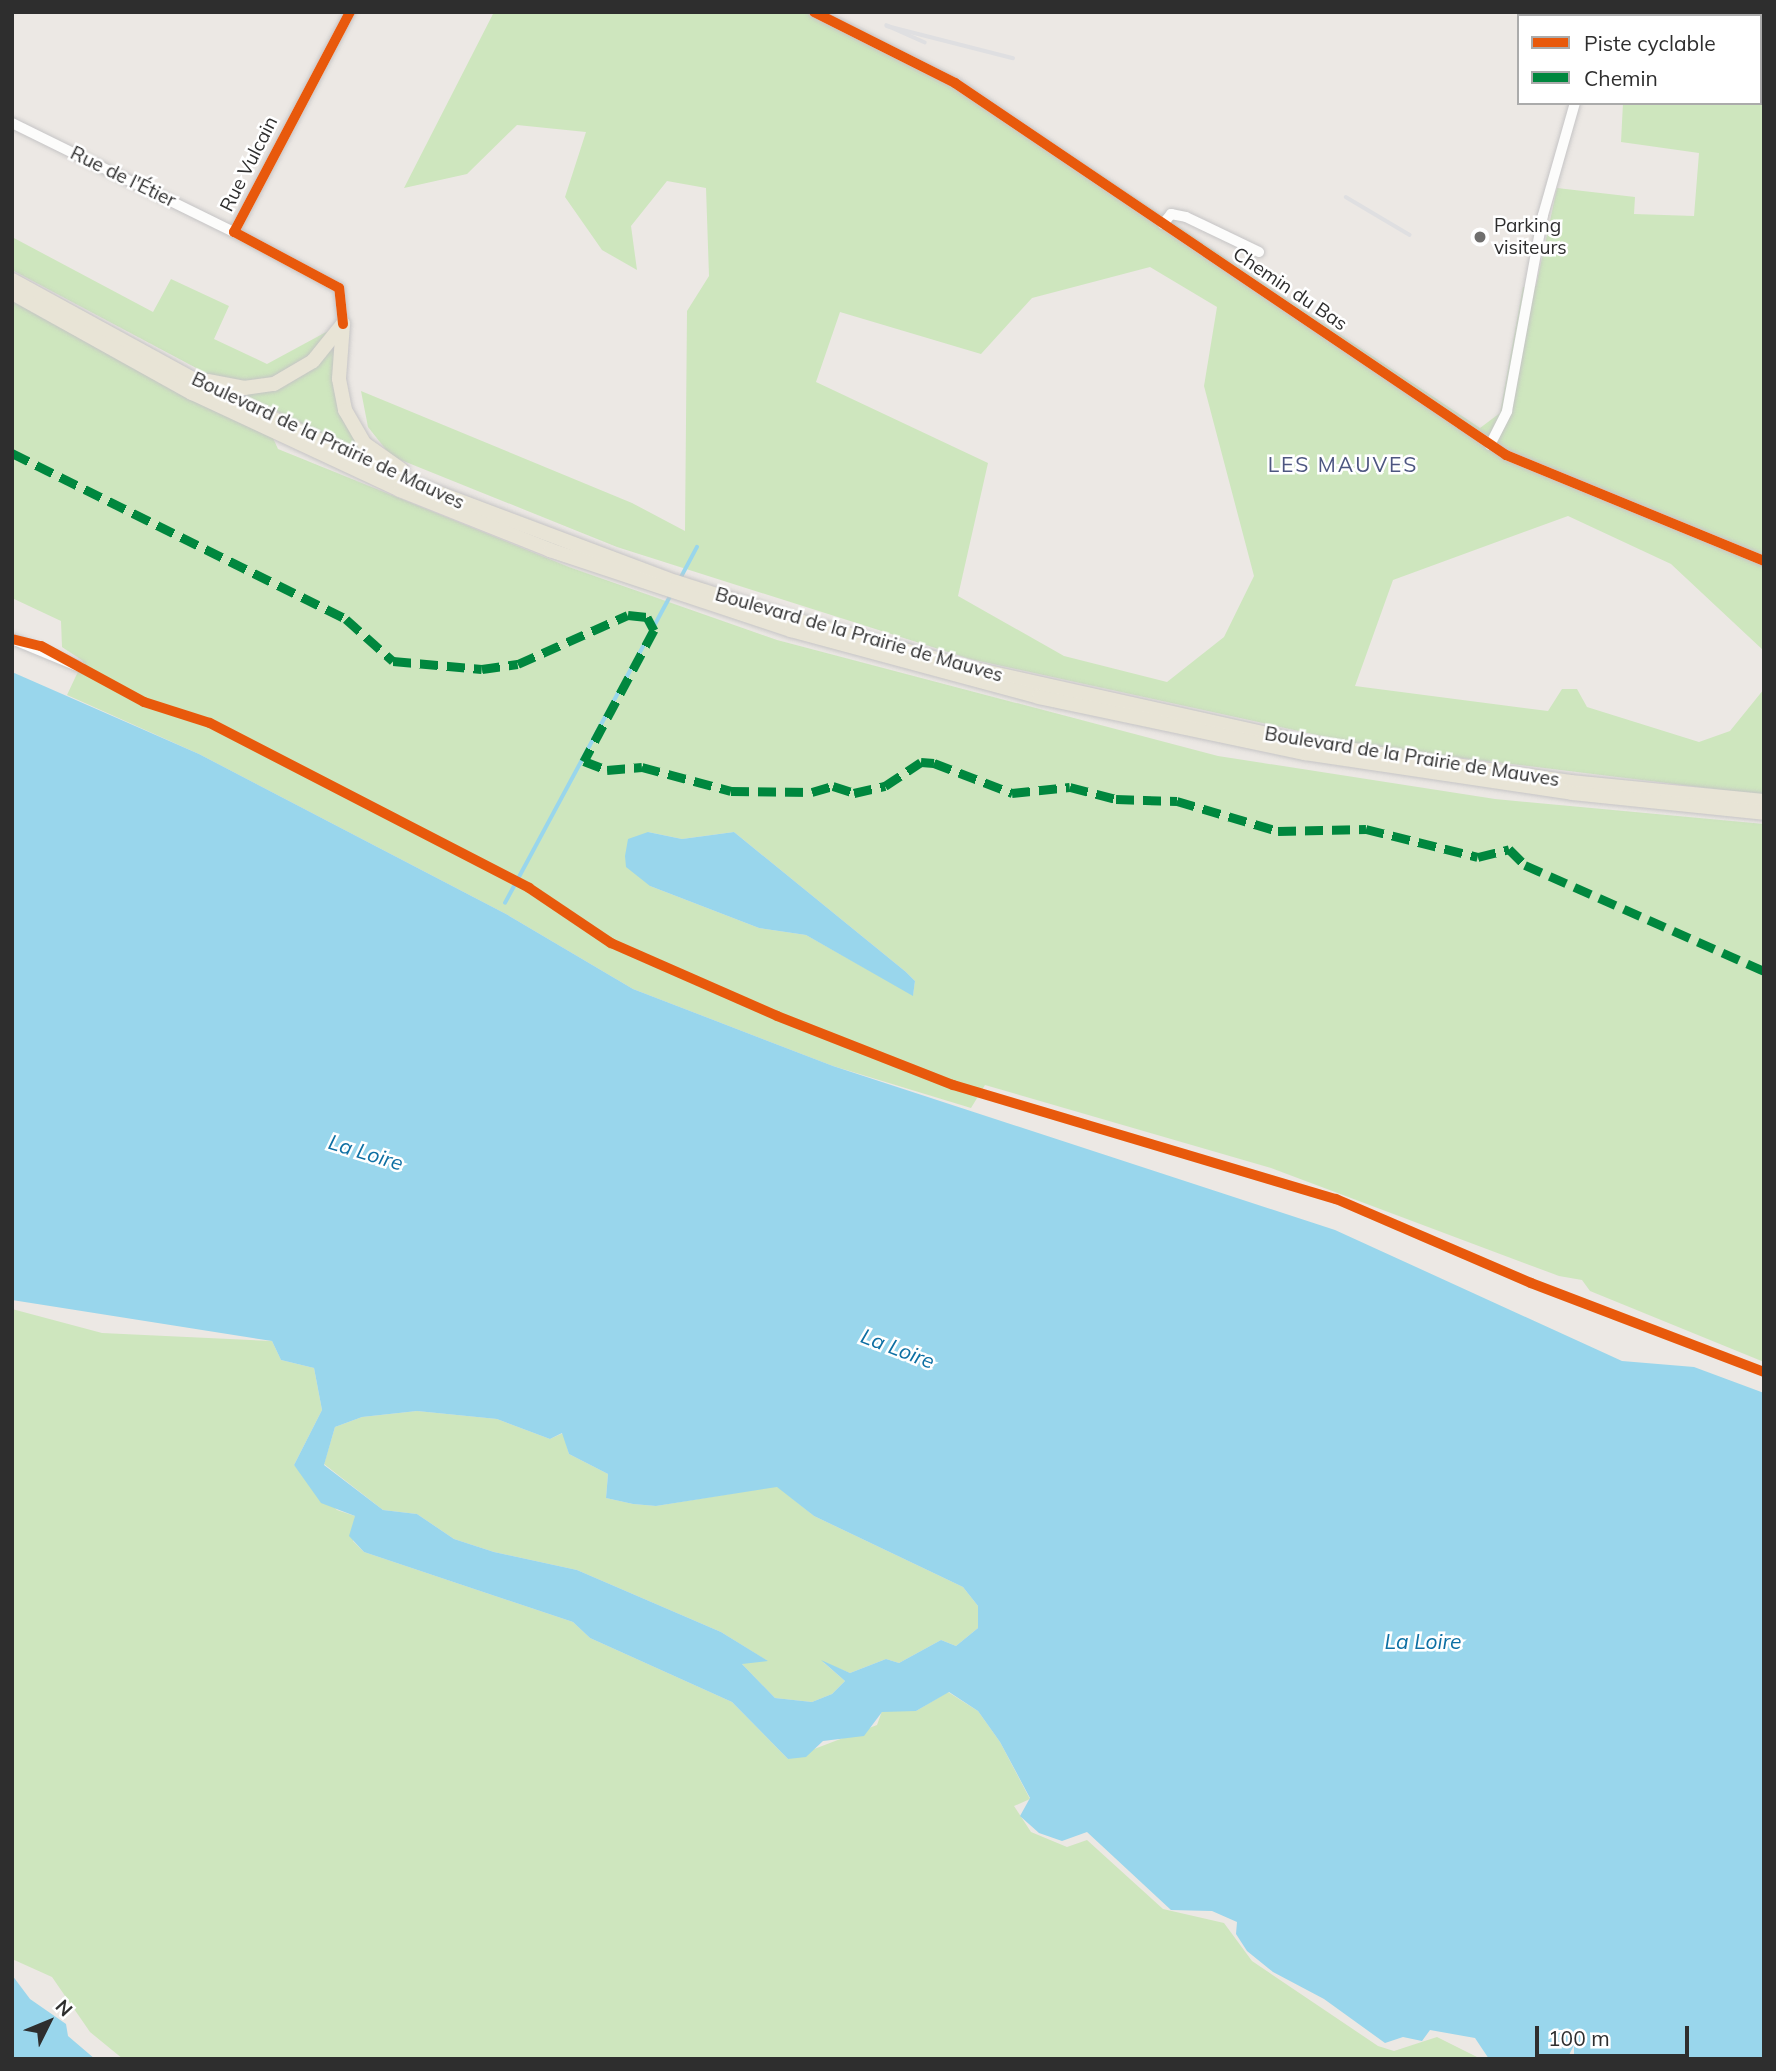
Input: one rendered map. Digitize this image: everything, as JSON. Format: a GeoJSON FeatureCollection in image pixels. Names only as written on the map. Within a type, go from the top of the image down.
{"type":"FeatureCollection","features":[{"type":"Feature","properties":{"kind":"main road"},"geometry":{"type":"LineString","coordinates":[[12,274],[174,363],[233,388],[289,377],[322,352],[343,324]]}},
{"type":"Feature","properties":{"kind":"main road","name":"Boulevard de la Prairie de Mauves"},"geometry":{"type":"LineString","coordinates":[[12,280],[215,391],[404,480],[576,546],[792,619],[1152,711],[1455,766],[1764,801]]}},
{"type":"Feature","properties":{"kind":"main road","name":"Boulevard de la Prairie de Mauves"},"geometry":{"type":"LineString","coordinates":[[12,293],[192,393],[400,490],[550,550],[791,631],[1039,697],[1305,753],[1572,793],[1764,813]]}},
{"type":"Feature","properties":{"kind":"main road"},"geometry":{"type":"LineString","coordinates":[[343,324],[340,392],[365,444],[420,480],[576,546]]}},
{"type":"Feature","properties":{"kind":"street","name":"Rue Vulcain"},"geometry":{"type":"LineString","coordinates":[[343,324],[339,288],[234,232],[350,12]]}},
{"type":"Feature","properties":{"kind":"street","name":"Chemin du Bas"},"geometry":{"type":"LineString","coordinates":[[814,12],[955,83],[1490,445],[1764,561]]}},
{"type":"Feature","properties":{"kind":"street"},"geometry":{"type":"LineString","coordinates":[[1490,445],[1507,411],[1543,215],[1574,105]]}},
{"type":"Feature","properties":{"kind":"street","name":"Rue de l'Étier"},"geometry":{"type":"LineString","coordinates":[[12,123],[234,232]]}},
{"type":"Feature","properties":{"kind":"street"},"geometry":{"type":"LineString","coordinates":[[1163,224],[1171,214],[1186,217],[1259,252]]}},
{"type":"Feature","properties":{"kind":"street"},"geometry":{"type":"LineString","coordinates":[[12,639],[80,667]]}},
{"type":"Feature","properties":{"kind":"green space"},"geometry":{"type":"Polygon","coordinates":[[[494,12],[822,12],[965,84],[1480,428],[1500,413],[1523,287],[1536,286],[1557,188],[1635,197],[1634,214],[1694,216],[1699,153],[1621,142],[1623,105],[1762,105],[1764,75],[1764,651],[1671,564],[1568,516],[1393,580],[1355,686],[1548,711],[1562,689],[1577,689],[1587,707],[1699,742],[1730,731],[1764,689],[1764,795],[1372,747],[970,659],[617,547],[391,456],[368,427],[361,391],[632,503],[685,531],[687,311],[709,276],[706,188],[667,181],[631,226],[637,270],[602,250],[565,197],[586,132],[517,125],[467,174],[404,188],[494,12]],[[1150,267],[1032,298],[981,354],[840,312],[816,382],[988,463],[958,596],[1064,656],[1167,682],[1224,637],[1254,576],[1204,386],[1217,307],[1150,267]]]}},
{"type":"Feature","properties":{"kind":"green space"},"geometry":{"type":"Polygon","coordinates":[[[12,237],[153,312],[171,279],[229,306],[214,339],[267,364],[328,331],[305,361],[279,379],[241,383],[215,378],[12,270],[12,237]]]}},
{"type":"Feature","properties":{"kind":"green space"},"geometry":{"type":"Polygon","coordinates":[[[12,300],[273,438],[278,449],[569,567],[777,640],[1218,756],[1495,799],[1764,824],[1764,1362],[1590,1291],[1582,1280],[1559,1276],[1271,1168],[985,1085],[971,1108],[833,1066],[633,989],[506,914],[199,754],[67,695],[83,661],[62,647],[61,621],[12,598],[12,300]],[[648,832],[650,886],[759,928],[806,935],[913,995],[915,981],[906,972],[734,832],[682,839],[648,832]]]}},
{"type":"Feature","properties":{"kind":"green space"},"geometry":{"type":"Polygon","coordinates":[[[336,339],[334,375],[364,454],[238,392],[270,391],[336,339]]]}},
{"type":"Feature","properties":{"kind":"green space"},"geometry":{"type":"Polygon","coordinates":[[[12,1309],[102,1333],[272,1341],[281,1360],[314,1368],[322,1410],[294,1465],[337,1510],[355,1516],[353,1541],[364,1552],[573,1622],[590,1638],[732,1702],[788,1759],[877,1725],[882,1711],[916,1711],[948,1692],[978,1711],[1000,1742],[1030,1799],[1014,1806],[1031,1832],[1067,1847],[1087,1840],[1163,1909],[1224,1923],[1252,1961],[1378,2046],[1394,2051],[1437,2037],[1481,2059],[123,2059],[90,2032],[52,1977],[12,1959],[12,1309]]]}},
{"type":"Feature","properties":{"kind":"green space"},"geometry":{"type":"Polygon","coordinates":[[[417,1411],[497,1419],[550,1439],[563,1433],[569,1454],[608,1474],[606,1498],[633,1504],[656,1506],[777,1486],[814,1516],[963,1587],[978,1606],[978,1628],[956,1646],[941,1640],[899,1663],[886,1659],[850,1673],[823,1662],[845,1681],[832,1694],[812,1702],[775,1698],[741,1663],[766,1660],[721,1632],[577,1570],[494,1552],[454,1539],[417,1514],[383,1510],[324,1464],[335,1427],[362,1417],[417,1411]]]}},
{"type":"Feature","properties":{"kind":"water","name":"La Loire"},"geometry":{"type":"Polygon","coordinates":[[[12,672],[199,754],[506,914],[633,989],[833,1066],[1335,1230],[1622,1361],[1694,1367],[1764,1393],[1764,2059],[1574,2059],[1574,2045],[1567,2059],[1489,2059],[1475,2038],[1430,2030],[1422,2041],[1403,2037],[1385,2043],[1324,1999],[1273,1972],[1247,1951],[1236,1934],[1237,1922],[1212,1911],[1171,1910],[1087,1832],[1062,1841],[1039,1833],[1020,1816],[1030,1798],[1000,1742],[978,1711],[949,1692],[916,1711],[882,1712],[864,1736],[823,1741],[806,1757],[788,1759],[732,1702],[590,1638],[573,1622],[364,1552],[349,1536],[355,1516],[321,1503],[294,1465],[322,1410],[314,1368],[281,1360],[272,1341],[12,1300],[12,672]],[[417,1411],[362,1417],[335,1427],[324,1465],[383,1510],[417,1514],[454,1539],[494,1552],[577,1570],[721,1632],[768,1661],[742,1664],[775,1698],[812,1702],[832,1694],[845,1681],[821,1660],[850,1673],[886,1659],[899,1663],[941,1640],[956,1646],[978,1628],[978,1606],[963,1587],[814,1516],[777,1487],[656,1506],[606,1498],[608,1474],[569,1454],[562,1433],[550,1439],[497,1419],[417,1411]]]}},
{"type":"Feature","properties":{"kind":"water"},"geometry":{"type":"Polygon","coordinates":[[[648,832],[682,839],[734,832],[906,972],[915,981],[913,996],[806,935],[759,928],[650,886],[626,867],[625,856],[628,839],[648,832]]]}},
{"type":"Feature","properties":{"kind":"water"},"geometry":{"type":"Polygon","coordinates":[[[12,1975],[30,1999],[66,2024],[68,2036],[95,2059],[12,2059],[12,1975]]]}},
{"type":"Feature","properties":{"kind":"waterway"},"geometry":{"type":"LineString","coordinates":[[680,579],[697,547]]}},
{"type":"Feature","properties":{"kind":"waterway"},"geometry":{"type":"LineString","coordinates":[[505,903],[671,595]]}},
{"type":"Feature","properties":{"kind":"railway"},"geometry":{"type":"LineString","coordinates":[[925,43],[887,26],[1013,58]]}},
{"type":"Feature","properties":{"kind":"railway"},"geometry":{"type":"LineString","coordinates":[[1346,197],[1410,235]]}},
{"type":"Feature","properties":{"kind":"marked path"},"geometry":{"type":"LineString","coordinates":[[12,453],[346,619],[393,661],[482,669],[518,664],[628,615],[647,617],[654,630],[584,761],[607,770],[642,767],[731,791],[812,792],[833,786],[854,793],[885,786],[921,762],[934,763],[1012,793],[1070,787],[1116,799],[1177,801],[1278,831],[1366,829],[1478,857],[1509,849],[1525,865],[1764,971]]}},
{"type":"Feature","properties":{"kind":"cycle path"},"geometry":{"type":"LineString","coordinates":[[343,324],[339,288],[234,232],[350,12]]}},
{"type":"Feature","properties":{"kind":"cycle path"},"geometry":{"type":"LineString","coordinates":[[814,12],[955,83],[1506,455],[1764,561]]}},
{"type":"Feature","properties":{"kind":"cycle path"},"geometry":{"type":"LineString","coordinates":[[12,639],[41,646],[144,702],[210,723],[529,888],[611,943],[777,1016],[953,1085],[1336,1199],[1531,1283],[1764,1372]]}},
{"type":"Feature","properties":{"kind":"place","name":"Parking visiteurs"},"geometry":{"type":"Point","coordinates":[1480,237]}},
{"type":"Feature","properties":{"kind":"district","name":"LES MAUVES"},"geometry":{"type":"Point","coordinates":[1343,464]}}]}
